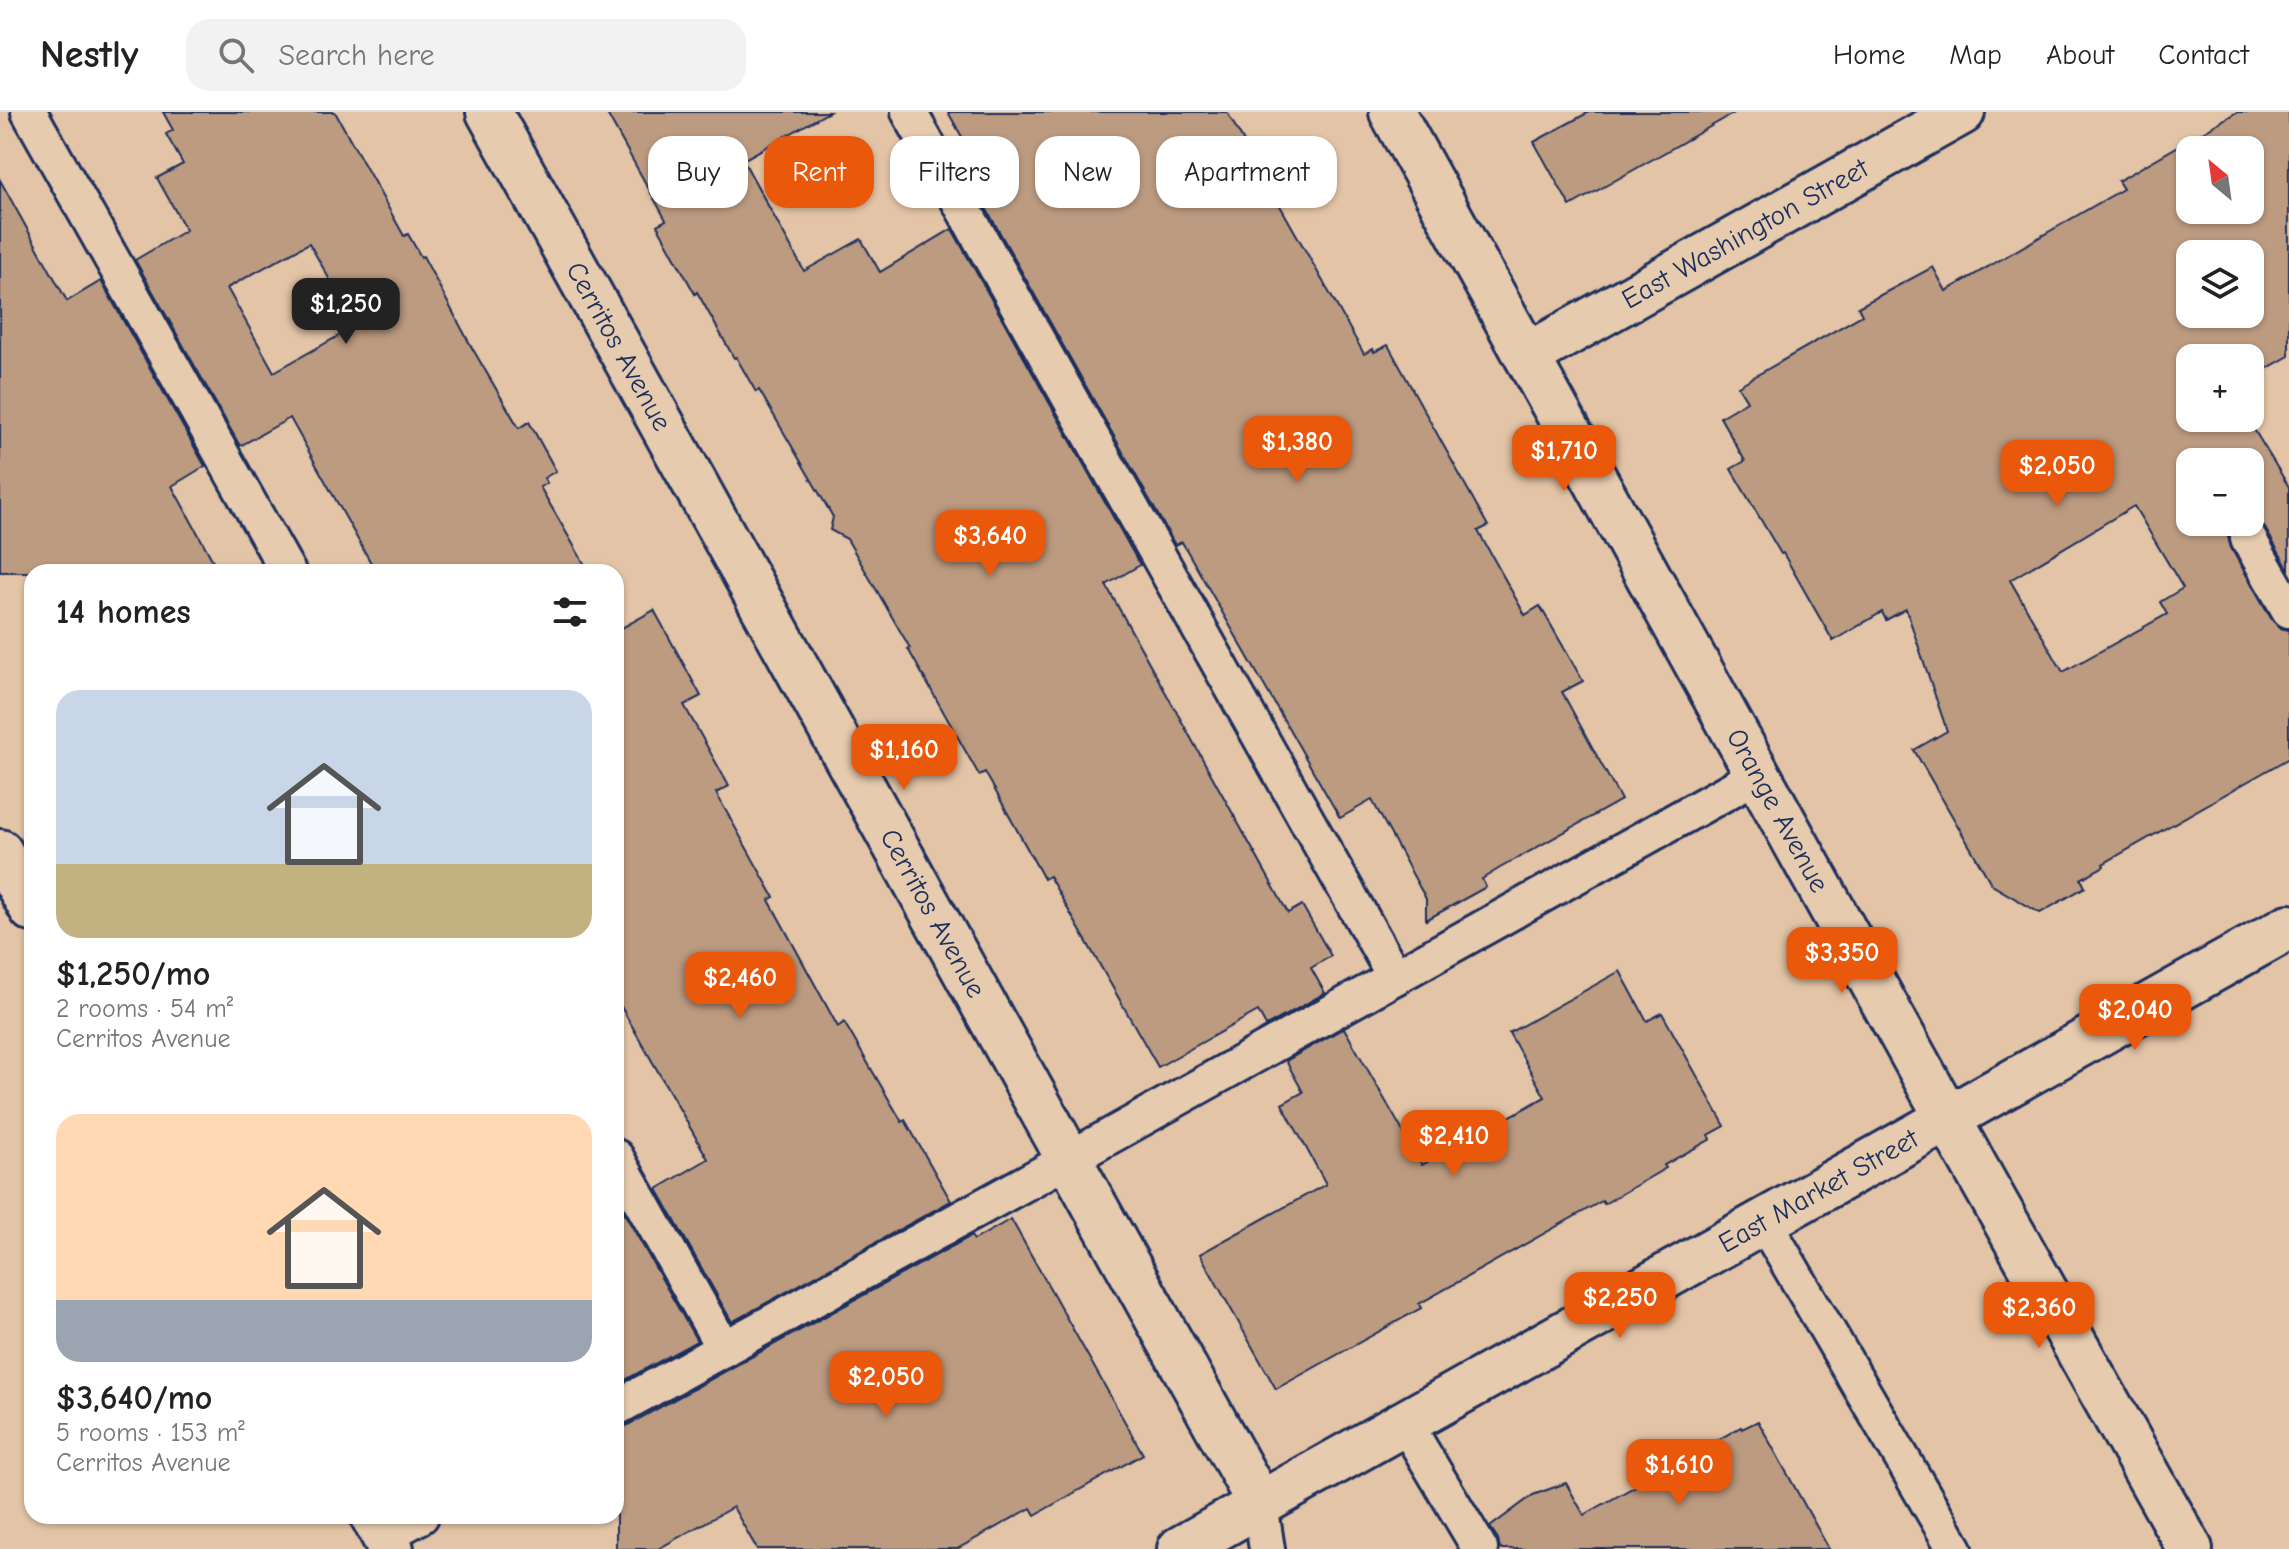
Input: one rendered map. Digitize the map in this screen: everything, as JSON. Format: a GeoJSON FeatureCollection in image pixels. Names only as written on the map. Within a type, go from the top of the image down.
{"type":"FeatureCollection","features":[{"type":"Feature","properties":{"kind":"street","name":"Cerritos Avenue"},"geometry":{"type":"LineString","coordinates":[[489,112],[1260,1504]]}},
{"type":"Feature","properties":{"kind":"street","name":"Orange Avenue"},"geometry":{"type":"LineString","coordinates":[[1392,112],[1947,1117],[2190,1549]]}},
{"type":"Feature","properties":{"kind":"street","name":"East Washington Street"},"geometry":{"type":"LineString","coordinates":[[1527,356],[1962,112]]}},
{"type":"Feature","properties":{"kind":"street"},"geometry":{"type":"LineString","coordinates":[[0,852],[24,895]]}},
{"type":"Feature","properties":{"kind":"street","name":"East Market Street"},"geometry":{"type":"LineString","coordinates":[[1180,1549],[2289,927]]}},
{"type":"Feature","properties":{"kind":"lane"},"geometry":{"type":"LineString","coordinates":[[29,112],[283,564]]}},
{"type":"Feature","properties":{"kind":"lane"},"geometry":{"type":"LineString","coordinates":[[909,112],[1395,977]]}},
{"type":"Feature","properties":{"kind":"lane"},"geometry":{"type":"LineString","coordinates":[[2248,538],[2289,610]]}},
{"type":"Feature","properties":{"kind":"lane"},"geometry":{"type":"LineString","coordinates":[[624,1404],[1759,774]]}},
{"type":"Feature","properties":{"kind":"lane"},"geometry":{"type":"LineString","coordinates":[[624,1171],[724,1349]]}},
{"type":"Feature","properties":{"kind":"lane"},"geometry":{"type":"LineString","coordinates":[[1763,1220],[1955,1549]]}},
{"type":"Feature","properties":{"kind":"lane"},"geometry":{"type":"LineString","coordinates":[[1405,1423],[1480,1549]]}},
{"type":"Feature","properties":{"kind":"lane"},"geometry":{"type":"LineString","coordinates":[[1260,1504],[1267,1549]]}},
{"type":"Feature","properties":{"kind":"building"},"geometry":{"type":"Polygon","coordinates":[[[163,112],[335,112],[404,236],[408,234],[423,256],[519,428],[529,422],[556,471],[544,478],[547,483],[540,487],[584,564],[372,564],[290,418],[240,446],[135,260],[186,230],[157,178],[183,164],[166,134],[173,130],[163,112]],[[309,243],[227,288],[274,372],[356,326],[309,243]]]}},
{"type":"Feature","properties":{"kind":"building"},"geometry":{"type":"Polygon","coordinates":[[[606,112],[829,112],[786,136],[764,136],[764,148],[748,157],[748,136],[648,136],[648,188],[606,112]]]}},
{"type":"Feature","properties":{"kind":"building"},"geometry":{"type":"Polygon","coordinates":[[[948,112],[1227,112],[1241,136],[1156,136],[1156,208],[1281,208],[1364,354],[1388,345],[1488,526],[1478,531],[1525,615],[1540,606],[1583,681],[1562,692],[1621,800],[1482,879],[1486,887],[1426,920],[1426,899],[1372,800],[1340,818],[1182,542],[1175,545],[986,208],[1019,208],[1019,136],[961,136],[948,112]]]}},
{"type":"Feature","properties":{"kind":"building"},"geometry":{"type":"Polygon","coordinates":[[[1589,112],[1736,112],[1570,206],[1534,142],[1589,112]]]}},
{"type":"Feature","properties":{"kind":"building"},"geometry":{"type":"Polygon","coordinates":[[[2237,112],[2289,112],[2289,356],[2264,370],[2264,344],[2176,344],[2176,432],[2256,432],[2289,487],[2289,570],[2264,527],[2264,448],[2176,448],[2176,536],[2228,536],[2231,548],[2272,620],[2280,628],[2289,630],[2289,758],[2103,864],[2081,879],[2085,887],[2040,913],[1992,885],[1914,750],[1947,731],[1906,609],[1886,620],[1882,612],[1833,641],[1731,469],[1745,461],[1720,417],[1747,401],[1738,386],[1862,315],[1858,307],[1933,267],[1946,291],[2123,189],[2118,181],[2176,147],[2176,224],[2264,224],[2264,136],[2196,136],[2237,112]],[[2134,506],[2010,580],[2063,672],[2167,614],[2160,602],[2183,588],[2134,506]]]}},
{"type":"Feature","properties":{"kind":"building"},"geometry":{"type":"Polygon","coordinates":[[[748,169],[764,198],[764,208],[769,208],[804,271],[861,239],[880,272],[952,229],[1140,565],[1106,585],[1288,913],[1302,905],[1331,956],[1311,968],[1325,993],[1266,1026],[1258,1011],[1158,1067],[1049,876],[1044,879],[985,772],[979,775],[847,539],[830,530],[833,517],[759,390],[756,392],[697,292],[695,294],[657,225],[666,220],[659,208],[748,208],[748,169]]]}},
{"type":"Feature","properties":{"kind":"building"},"geometry":{"type":"Polygon","coordinates":[[[0,180],[67,301],[101,281],[205,466],[172,486],[215,564],[24,564],[24,572],[0,572],[0,180]]]}},
{"type":"Feature","properties":{"kind":"building"},"geometry":{"type":"Polygon","coordinates":[[[654,610],[701,696],[684,705],[729,786],[716,793],[774,897],[769,900],[838,1027],[844,1022],[951,1201],[732,1322],[657,1189],[708,1159],[624,1012],[624,627],[654,610]]]}},
{"type":"Feature","properties":{"kind":"building"},"geometry":{"type":"Polygon","coordinates":[[[1620,971],[1647,1021],[1662,1013],[1725,1126],[1709,1135],[1711,1139],[1664,1165],[1666,1168],[1419,1304],[1421,1308],[1276,1389],[1200,1254],[1326,1184],[1282,1104],[1303,1092],[1286,1061],[1344,1028],[1422,1165],[1545,1097],[1509,1033],[1620,971]]]}},
{"type":"Feature","properties":{"kind":"building"},"geometry":{"type":"Polygon","coordinates":[[[624,1213],[697,1341],[624,1381],[624,1213]]]}},
{"type":"Feature","properties":{"kind":"building"},"geometry":{"type":"Polygon","coordinates":[[[1011,1219],[1143,1454],[1035,1515],[1031,1508],[957,1549],[757,1549],[733,1507],[658,1549],[616,1549],[616,1524],[624,1524],[624,1426],[971,1236],[974,1240],[1011,1219]]]}},
{"type":"Feature","properties":{"kind":"building"},"geometry":{"type":"Polygon","coordinates":[[[1758,1421],[1829,1549],[1500,1549],[1490,1527],[1533,1495],[1566,1483],[1584,1515],[1741,1427],[1758,1421]]]}}]}
